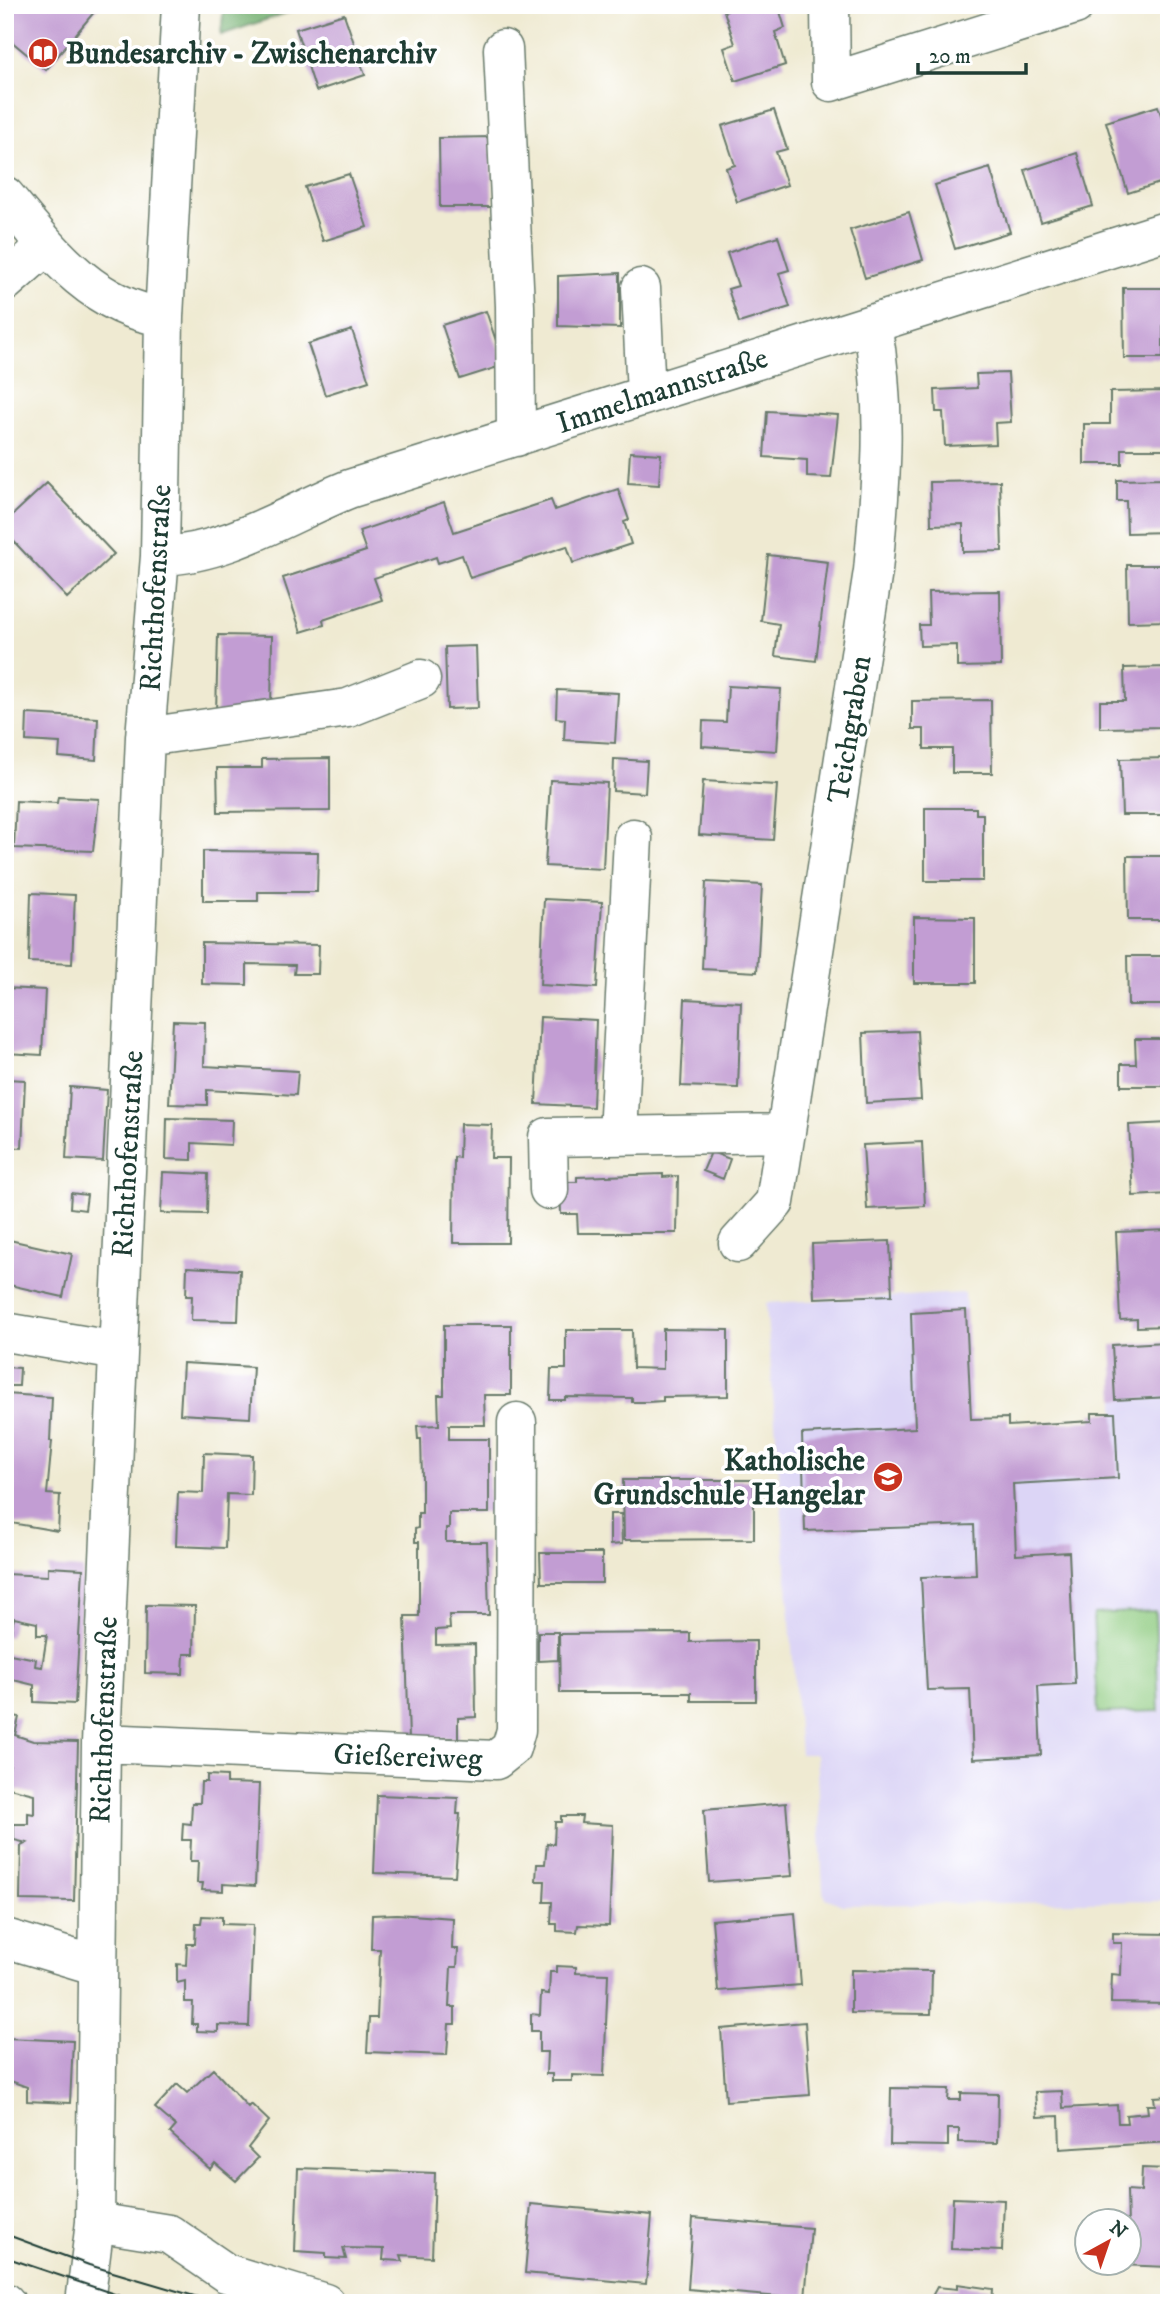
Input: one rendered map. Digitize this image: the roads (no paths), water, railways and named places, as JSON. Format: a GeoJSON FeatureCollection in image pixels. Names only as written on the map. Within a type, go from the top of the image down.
{"type":"FeatureCollection","features":[{"type":"Feature","properties":{"kind":"street","name":"Richthofenstraße"},"geometry":{"type":"LineString","coordinates":[[85,2303],[95,2222],[101,1743],[145,737],[160,556],[164,317],[181,5]]}},
{"type":"Feature","properties":{"kind":"street"},"geometry":{"type":"LineString","coordinates":[[830,5],[831,82],[1074,5]]}},
{"type":"Feature","properties":{"kind":"street"},"geometry":{"type":"LineString","coordinates":[[503,50],[514,306],[516,436]]}},
{"type":"Feature","properties":{"kind":"street"},"geometry":{"type":"LineString","coordinates":[[5,196],[46,246],[101,295],[131,311],[164,317]]}},
{"type":"Feature","properties":{"kind":"street","name":"Immelmannstraße"},"geometry":{"type":"LineString","coordinates":[[160,556],[191,555],[218,548],[349,489],[1169,230]]}},
{"type":"Feature","properties":{"kind":"street"},"geometry":{"type":"LineString","coordinates":[[5,282],[46,246]]}},
{"type":"Feature","properties":{"kind":"street"},"geometry":{"type":"LineString","coordinates":[[641,288],[646,395]]}},
{"type":"Feature","properties":{"kind":"street","name":"Teichgraben"},"geometry":{"type":"LineString","coordinates":[[738,1243],[775,1202],[873,570],[881,488],[883,402],[872,324]]}},
{"type":"Feature","properties":{"kind":"street"},"geometry":{"type":"LineString","coordinates":[[145,737],[348,708],[421,679]]}},
{"type":"Feature","properties":{"kind":"street"},"geometry":{"type":"LineString","coordinates":[[618,1135],[632,838]]}},
{"type":"Feature","properties":{"kind":"street"},"geometry":{"type":"LineString","coordinates":[[549,1190],[548,1137],[786,1133]]}},
{"type":"Feature","properties":{"kind":"street"},"geometry":{"type":"LineString","coordinates":[[5,1332],[118,1351]]}},
{"type":"Feature","properties":{"kind":"street","name":"Gießereiweg"},"geometry":{"type":"LineString","coordinates":[[101,1743],[496,1760],[511,1748],[516,1730],[517,1422]]}},
{"type":"Feature","properties":{"kind":"street"},"geometry":{"type":"LineString","coordinates":[[5,1938],[98,1966]]}},
{"type":"Feature","properties":{"kind":"street"},"geometry":{"type":"LineString","coordinates":[[95,2222],[169,2234],[226,2273],[325,2303]]}},
{"type":"Feature","properties":{"kind":"tram line"},"geometry":{"type":"LineString","coordinates":[[5,2234],[89,2265],[218,2303]]}},
{"type":"Feature","properties":{"kind":"tram line"},"geometry":{"type":"LineString","coordinates":[[5,2257],[141,2303]]}},
{"type":"Feature","properties":{"kind":"place","name":"Bundesarchiv - Zwischenarchiv"},"geometry":{"type":"Point","coordinates":[43,53]}},
{"type":"Feature","properties":{"kind":"place","name":"Katholische Grundschule Hangelar"},"geometry":{"type":"Point","coordinates":[888,1477]}}]}
